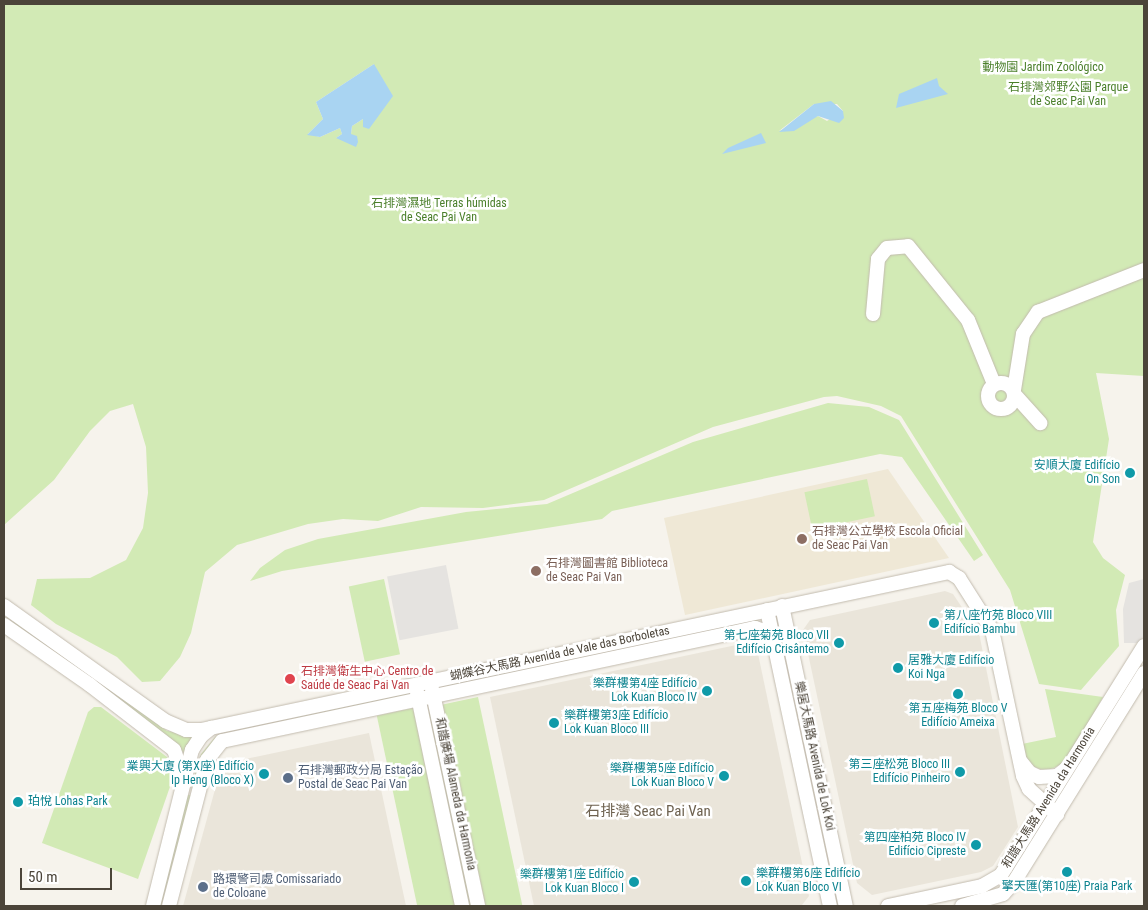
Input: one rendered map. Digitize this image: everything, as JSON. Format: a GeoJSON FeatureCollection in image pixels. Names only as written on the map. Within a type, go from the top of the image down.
{"type":"FeatureCollection","features":[{"type":"Feature","properties":{"kind":"street"},"geometry":{"type":"LineString","coordinates":[[873,314],[878,259],[887,248],[908,246],[968,320],[994,384],[988,396],[994,407],[1006,408],[1014,392],[1023,334],[1038,312],[1144,270]]}},
{"type":"Feature","properties":{"kind":"street"},"geometry":{"type":"LineString","coordinates":[[994,384],[1003,382],[1040,423]]}},
{"type":"Feature","properties":{"kind":"street","name":"蝴蝶谷大馬路 Avenida de Vale das Borboletas"},"geometry":{"type":"LineString","coordinates":[[4,606],[165,721],[186,730],[211,728],[944,572],[955,574],[992,630],[1019,759],[1029,789],[1045,806],[1057,814]]}},
{"type":"Feature","properties":{"kind":"street","name":"樂居大馬路 Avenida de Lok Koi"},"geometry":{"type":"LineString","coordinates":[[782,606],[846,906]]}},
{"type":"Feature","properties":{"kind":"street","name":"樂居大馬路 Avenida de Lok Koi"},"geometry":{"type":"LineString","coordinates":[[767,610],[830,906]]}},
{"type":"Feature","properties":{"kind":"street"},"geometry":{"type":"LineString","coordinates":[[4,625],[158,737],[177,755],[185,782]]}},
{"type":"Feature","properties":{"kind":"street","name":"蝴蝶谷大馬路 Avenida de Vale das Borboletas"},"geometry":{"type":"LineString","coordinates":[[168,906],[207,760],[222,741],[755,628],[766,630],[774,641]]}},
{"type":"Feature","properties":{"kind":"street","name":"和諧大馬路 Avenida da Harmonia"},"geometry":{"type":"LineString","coordinates":[[888,906],[992,882],[1005,869],[1144,646]]}},
{"type":"Feature","properties":{"kind":"street","name":"和諧大馬路 Avenida da Harmonia"},"geometry":{"type":"LineString","coordinates":[[962,906],[1003,894],[1057,814],[1144,673]]}},
{"type":"Feature","properties":{"kind":"street","name":"和諧廣場 Alameda da Harmonia"},"geometry":{"type":"LineString","coordinates":[[431,681],[478,906]]}},
{"type":"Feature","properties":{"kind":"street","name":"和諧廣場 Alameda da Harmonia"},"geometry":{"type":"LineString","coordinates":[[415,684],[462,906]]}},
{"type":"Feature","properties":{"kind":"street"},"geometry":{"type":"LineString","coordinates":[[153,906],[194,745],[211,728]]}},
{"type":"Feature","properties":{"kind":"street"},"geometry":{"type":"LineString","coordinates":[[1019,759],[1030,773],[1048,778],[1057,776],[1070,764]]}},
{"type":"Feature","properties":{"kind":"shaded area","name":"石排灣公立學校 Escola Oficial de Seac Pai Van"},"geometry":{"type":"Polygon","coordinates":[[[888,469],[949,558],[685,615],[664,518],[888,469]]]}},
{"type":"Feature","properties":{"kind":"shaded area"},"geometry":{"type":"Polygon","coordinates":[[[446,565],[458,629],[400,640],[387,576],[446,565]]]}},
{"type":"Feature","properties":{"kind":"shaded area"},"geometry":{"type":"Polygon","coordinates":[[[1144,579],[1144,635],[1140,643],[1124,643],[1123,609],[1129,583],[1144,579]]]}},
{"type":"Feature","properties":{"kind":"shaded area","name":"居雅大廈 Edifício Koi Nga"},"geometry":{"type":"Polygon","coordinates":[[[945,591],[953,594],[979,633],[1018,827],[993,866],[981,872],[872,895],[857,883],[803,630],[810,620],[945,591]]]}},
{"type":"Feature","properties":{"kind":"shaded area"},"geometry":{"type":"Polygon","coordinates":[[[741,644],[757,649],[809,896],[802,905],[534,906],[490,697],[741,644]]]}},
{"type":"Feature","properties":{"kind":"shaded area"},"geometry":{"type":"Polygon","coordinates":[[[369,733],[406,906],[183,906],[222,764],[369,733]]]}},
{"type":"Feature","properties":{"kind":"green space"},"geometry":{"type":"Polygon","coordinates":[[[4,4],[1144,4],[1144,376],[1096,373],[1109,439],[1093,542],[1103,558],[1125,575],[1116,610],[1119,646],[1081,690],[1039,684],[1010,590],[901,416],[881,406],[837,396],[824,397],[713,427],[544,500],[483,508],[421,507],[378,521],[343,519],[308,524],[237,545],[205,572],[191,633],[180,657],[160,681],[142,682],[117,657],[56,624],[31,605],[37,579],[90,578],[126,560],[143,528],[148,493],[146,447],[133,404],[110,411],[90,431],[54,480],[4,525],[4,4]],[[374,64],[316,102],[323,119],[308,134],[320,137],[340,128],[342,134],[336,138],[351,134],[352,126],[363,119],[369,129],[374,64]],[[814,104],[779,131],[818,116],[827,121],[843,111],[837,104],[814,104]]]}},
{"type":"Feature","properties":{"kind":"green space"},"geometry":{"type":"Polygon","coordinates":[[[828,403],[869,407],[899,420],[983,555],[974,561],[902,457],[880,454],[612,511],[602,519],[282,571],[250,581],[260,568],[285,550],[318,539],[466,512],[547,504],[693,442],[828,403]]]}},
{"type":"Feature","properties":{"kind":"green space"},"geometry":{"type":"Polygon","coordinates":[[[867,479],[875,516],[812,529],[804,492],[867,479]]]}},
{"type":"Feature","properties":{"kind":"green space"},"geometry":{"type":"Polygon","coordinates":[[[384,579],[400,654],[365,662],[349,586],[384,579]]]}},
{"type":"Feature","properties":{"kind":"green space"},"geometry":{"type":"Polygon","coordinates":[[[757,618],[758,622],[450,699],[449,695],[757,618]]]}},
{"type":"Feature","properties":{"kind":"green space"},"geometry":{"type":"Polygon","coordinates":[[[14,620],[167,731],[194,735],[186,754],[12,623],[14,620]]]}},
{"type":"Feature","properties":{"kind":"green space"},"geometry":{"type":"Polygon","coordinates":[[[1045,689],[1103,697],[1070,756],[1063,764],[1046,771],[1034,767],[1025,756],[1022,744],[1056,737],[1045,689]]]}},
{"type":"Feature","properties":{"kind":"green space"},"geometry":{"type":"Polygon","coordinates":[[[407,693],[407,698],[225,737],[194,788],[191,787],[201,754],[216,736],[407,693]]]}},
{"type":"Feature","properties":{"kind":"green space"},"geometry":{"type":"Polygon","coordinates":[[[478,697],[522,905],[486,906],[443,704],[478,697]]]}},
{"type":"Feature","properties":{"kind":"green space"},"geometry":{"type":"Polygon","coordinates":[[[94,707],[101,707],[167,757],[172,766],[173,778],[138,879],[42,843],[88,712],[94,707]]]}},
{"type":"Feature","properties":{"kind":"green space"},"geometry":{"type":"Polygon","coordinates":[[[413,708],[455,906],[417,906],[377,716],[413,708]]]}},
{"type":"Feature","properties":{"kind":"green space"},"geometry":{"type":"Polygon","coordinates":[[[431,711],[472,906],[469,906],[428,712],[431,711]]]}},
{"type":"Feature","properties":{"kind":"green space"},"geometry":{"type":"Polygon","coordinates":[[[187,795],[191,795],[161,906],[158,906],[187,795]]]}},
{"type":"Feature","properties":{"kind":"water"},"geometry":{"type":"Polygon","coordinates":[[[374,64],[393,96],[369,129],[363,127],[363,119],[352,126],[351,134],[357,136],[358,142],[356,147],[336,138],[342,134],[340,128],[320,137],[307,135],[323,119],[316,102],[374,64]]]}},
{"type":"Feature","properties":{"kind":"water"},"geometry":{"type":"Polygon","coordinates":[[[937,78],[939,86],[948,94],[896,108],[899,94],[937,78]]]}},
{"type":"Feature","properties":{"kind":"water"},"geometry":{"type":"Polygon","coordinates":[[[831,101],[843,111],[844,118],[839,123],[818,116],[794,131],[779,132],[814,104],[831,101]]]}},
{"type":"Feature","properties":{"kind":"water"},"geometry":{"type":"Polygon","coordinates":[[[761,133],[766,143],[722,154],[728,148],[761,133]]]}},
{"type":"Feature","properties":{"kind":"place","name":"安順大廈 Edifício On Son"},"geometry":{"type":"Point","coordinates":[1130,473]}},
{"type":"Feature","properties":{"kind":"place","name":"石排灣公立學校 Escola Oficial de Seac Pai Van"},"geometry":{"type":"Point","coordinates":[802,539]}},
{"type":"Feature","properties":{"kind":"place","name":"石排灣圖書館 Biblioteca de Seac Pai Van"},"geometry":{"type":"Point","coordinates":[536,571]}},
{"type":"Feature","properties":{"kind":"place","name":"第八座竹苑 Bloco VIII Edifício Bambu"},"geometry":{"type":"Point","coordinates":[934,623]}},
{"type":"Feature","properties":{"kind":"place","name":"第七座菊苑 Bloco VII Edifício Crisântemo"},"geometry":{"type":"Point","coordinates":[839,643]}},
{"type":"Feature","properties":{"kind":"place","name":"居雅大廈 Edifício Koi Nga"},"geometry":{"type":"Point","coordinates":[898,668]}},
{"type":"Feature","properties":{"kind":"place","name":"石排灣衛生中心 Centro de Saúde de Seac Pai Van"},"geometry":{"type":"Point","coordinates":[290,679]}},
{"type":"Feature","properties":{"kind":"place","name":"樂群樓第4座 Edifício Lok Kuan Bloco IV"},"geometry":{"type":"Point","coordinates":[707,691]}},
{"type":"Feature","properties":{"kind":"place","name":"第五座梅苑 Bloco V Edifício Ameixa"},"geometry":{"type":"Point","coordinates":[958,694]}},
{"type":"Feature","properties":{"kind":"place","name":"樂群樓第3座 Edifício Lok Kuan Bloco III"},"geometry":{"type":"Point","coordinates":[554,723]}},
{"type":"Feature","properties":{"kind":"place","name":"第三座松苑 Bloco III Edifício Pinheiro"},"geometry":{"type":"Point","coordinates":[960,772]}},
{"type":"Feature","properties":{"kind":"place","name":"業興大廈 (第X座) Edifício Ip Heng (Bloco X)"},"geometry":{"type":"Point","coordinates":[264,774]}},
{"type":"Feature","properties":{"kind":"place","name":"樂群樓第5座 Edifício Lok Kuan Bloco V"},"geometry":{"type":"Point","coordinates":[724,776]}},
{"type":"Feature","properties":{"kind":"place","name":"石排灣郵政分局 Estação Postal de Seac Pai Van"},"geometry":{"type":"Point","coordinates":[288,778]}},
{"type":"Feature","properties":{"kind":"place","name":"珀悅 Lohas Park"},"geometry":{"type":"Point","coordinates":[18,802]}},
{"type":"Feature","properties":{"kind":"place","name":"第四座柏苑 Bloco IV Edifício Cipreste"},"geometry":{"type":"Point","coordinates":[976,845]}},
{"type":"Feature","properties":{"kind":"place","name":"擎天匯(第10座) Praia Park"},"geometry":{"type":"Point","coordinates":[1067,872]}},
{"type":"Feature","properties":{"kind":"place","name":"樂群樓第6座 Edifício Lok Kuan Bloco VI"},"geometry":{"type":"Point","coordinates":[746,881]}},
{"type":"Feature","properties":{"kind":"place","name":"樂群樓第1座 Edifício Lok Kuan Bloco I"},"geometry":{"type":"Point","coordinates":[634,882]}},
{"type":"Feature","properties":{"kind":"place","name":"路環警司處 Comissariado de Coloane"},"geometry":{"type":"Point","coordinates":[203,887]}},
{"type":"Feature","properties":{"kind":"district","name":"石排灣 Seac Pai Van"},"geometry":{"type":"Point","coordinates":[648,812]}},
{"type":"Feature","properties":{"kind":"park label","name":"動物園 Jardim Zoológico"},"geometry":{"type":"Point","coordinates":[1043,68]}},
{"type":"Feature","properties":{"kind":"park label","name":"石排灣郊野公園 Parque de Seac Pai Van"},"geometry":{"type":"Point","coordinates":[1068,95]}},
{"type":"Feature","properties":{"kind":"park label","name":"石排灣濕地 Terras húmidas de Seac Pai Van"},"geometry":{"type":"Point","coordinates":[439,211]}}]}
